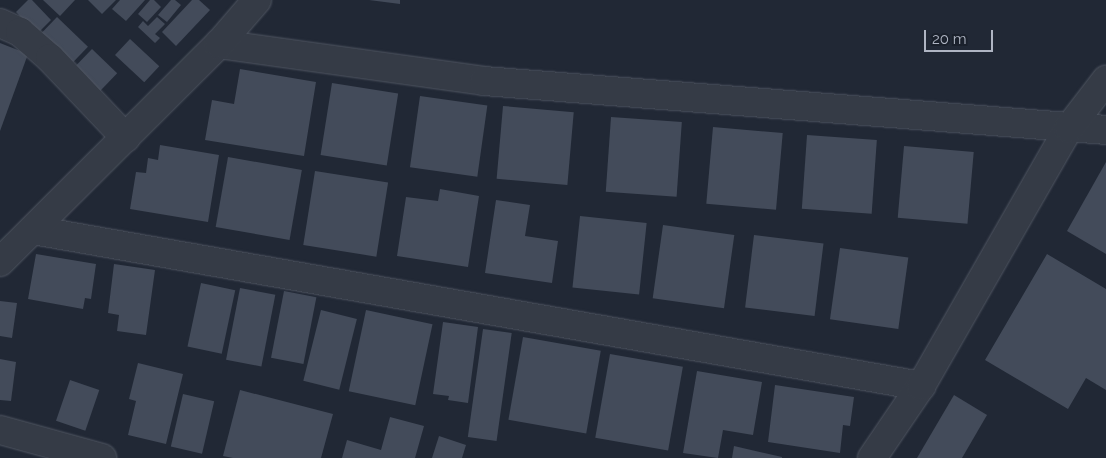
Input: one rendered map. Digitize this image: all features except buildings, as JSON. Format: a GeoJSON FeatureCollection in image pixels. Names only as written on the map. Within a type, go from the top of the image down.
{"type":"FeatureCollection","features":[{"type":"Feature","properties":{"kind":"street"},"geometry":{"type":"LineString","coordinates":[[0,262],[219,44],[257,0]]}},
{"type":"Feature","properties":{"kind":"street"},"geometry":{"type":"LineString","coordinates":[[0,23],[20,32],[50,58],[126,138]]}},
{"type":"Feature","properties":{"kind":"street"},"geometry":{"type":"LineString","coordinates":[[219,44],[484,81],[1106,130]]}},
{"type":"Feature","properties":{"kind":"street"},"geometry":{"type":"LineString","coordinates":[[872,458],[921,386],[1069,128],[1106,80]]}},
{"type":"Feature","properties":{"kind":"street"},"geometry":{"type":"LineString","coordinates":[[34,230],[921,386]]}},
{"type":"Feature","properties":{"kind":"street"},"geometry":{"type":"LineString","coordinates":[[0,430],[102,458]]}}]}
